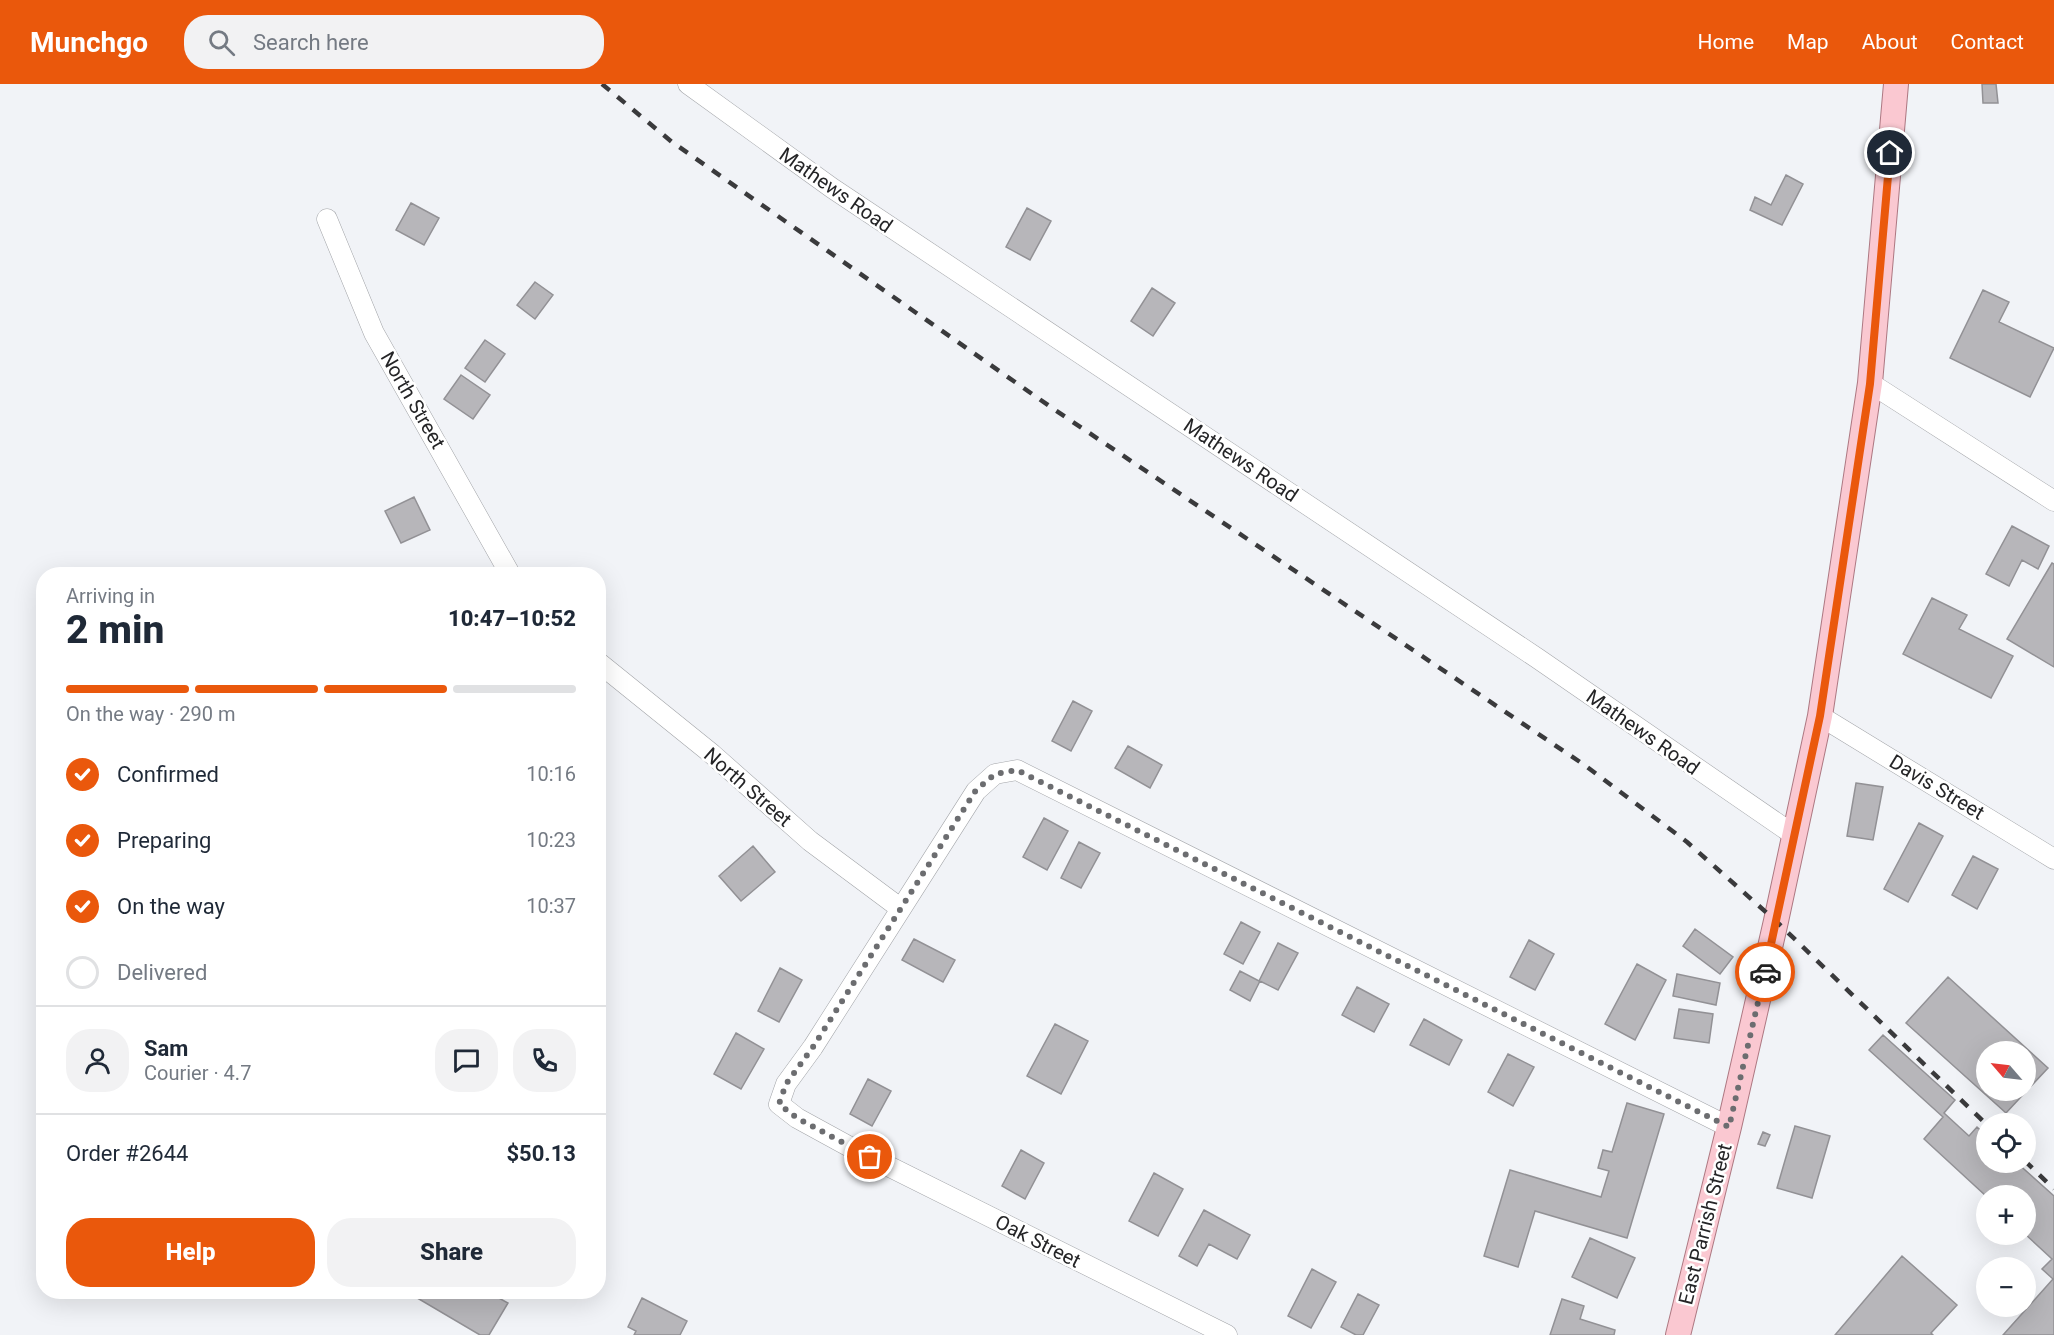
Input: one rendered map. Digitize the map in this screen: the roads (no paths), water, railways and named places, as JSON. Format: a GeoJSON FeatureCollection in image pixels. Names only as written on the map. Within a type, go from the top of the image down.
{"type":"FeatureCollection","features":[{"type":"Feature","properties":{"kind":"main road","name":"East Parrish Street"},"geometry":{"type":"LineString","coordinates":[[1678,1335],[1729,1127],[1820,716],[1870,384],[1896,84]]}},
{"type":"Feature","properties":{"kind":"street","name":"Mathews Road"},"geometry":{"type":"LineString","coordinates":[[688,84],[832,189],[1517,645],[1794,835]]}},
{"type":"Feature","properties":{"kind":"street","name":"North Street"},"geometry":{"type":"LineString","coordinates":[[327,219],[374,333],[506,567]]}},
{"type":"Feature","properties":{"kind":"street"},"geometry":{"type":"LineString","coordinates":[[1870,384],[2054,501]]}},
{"type":"Feature","properties":{"kind":"street","name":"North Street"},"geometry":{"type":"LineString","coordinates":[[606,668],[712,754],[810,841],[900,908]]}},
{"type":"Feature","properties":{"kind":"street","name":"Davis Street"},"geometry":{"type":"LineString","coordinates":[[1820,716],[2054,859]]}},
{"type":"Feature","properties":{"kind":"street"},"geometry":{"type":"LineString","coordinates":[[900,908],[976,790],[995,774],[1017,770],[1729,1127]]}},
{"type":"Feature","properties":{"kind":"street","name":"Oak Street"},"geometry":{"type":"LineString","coordinates":[[900,908],[813,1047],[786,1084],[779,1104],[797,1118],[850,1147],[1227,1335]]}},
{"type":"Feature","properties":{"kind":"railway"},"geometry":{"type":"LineString","coordinates":[[602,84],[672,142],[1055,410],[1583,764],[1687,842],[1776,921],[1976,1114]]}},
{"type":"Feature","properties":{"kind":"railway"},"geometry":{"type":"LineString","coordinates":[[2036,1172],[2054,1189]]}}]}
